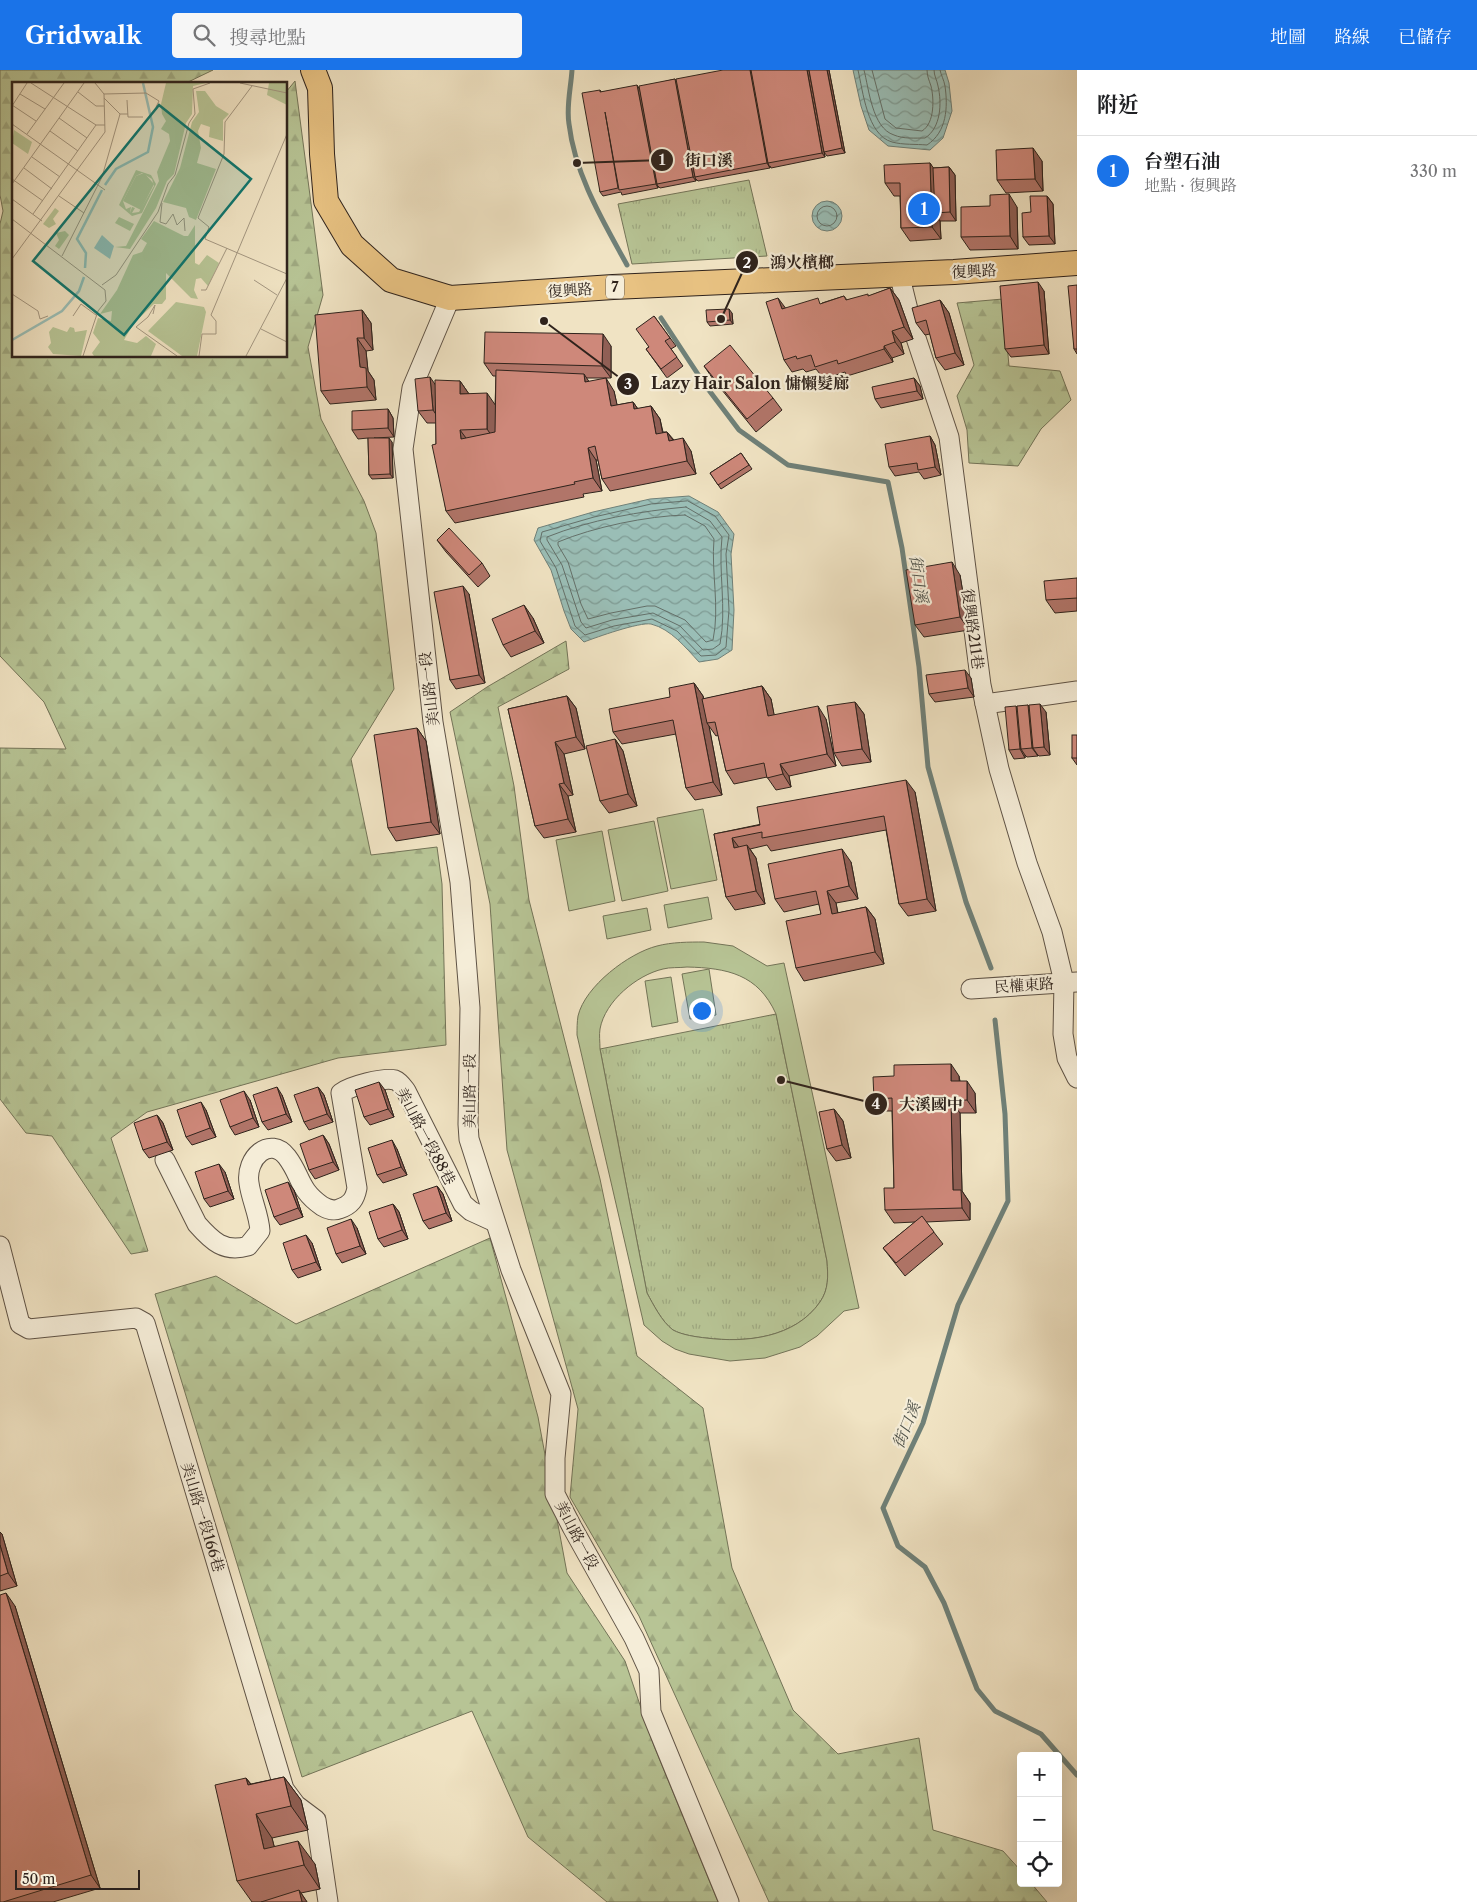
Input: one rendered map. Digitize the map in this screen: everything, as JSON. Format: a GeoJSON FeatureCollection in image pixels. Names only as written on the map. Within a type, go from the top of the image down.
{"type":"FeatureCollection","features":[{"type":"Feature","properties":{"kind":"main road","name":"復興路"},"geometry":{"type":"LineString","coordinates":[[313,70],[320,88],[322,154],[326,201],[352,246],[391,280],[450,298],[613,287],[899,273],[964,272],[1077,263]]}},
{"type":"Feature","properties":{"kind":"street","name":"復興路211巷"},"geometry":{"type":"LineString","coordinates":[[899,273],[912,326],[949,437],[981,685],[999,769],[1027,863],[1070,982],[1063,1034],[1067,1058],[1077,1078]]}},
{"type":"Feature","properties":{"kind":"street","name":"美山路一段"},"geometry":{"type":"LineString","coordinates":[[450,298],[412,388],[403,449],[433,722],[460,882],[470,1008],[469,1139],[510,1270],[561,1394],[555,1458],[555,1494],[634,1638],[649,1671],[652,1712],[729,1902]]}},
{"type":"Feature","properties":{"kind":"street"},"geometry":{"type":"LineString","coordinates":[[985,704],[1077,691]]}},
{"type":"Feature","properties":{"kind":"street","name":"民權東路"},"geometry":{"type":"LineString","coordinates":[[972,989],[1070,982]]}},
{"type":"Feature","properties":{"kind":"street","name":"美山路一段88巷"},"geometry":{"type":"LineString","coordinates":[[165,1160],[197,1224],[204,1232],[224,1248],[232,1249],[248,1246],[260,1231],[259,1218],[247,1172],[250,1163],[257,1153],[267,1149],[278,1150],[286,1156],[302,1188],[310,1198],[325,1208],[336,1211],[346,1207],[355,1199],[357,1188],[341,1093],[346,1089],[383,1080],[394,1080],[401,1084],[406,1091],[463,1204],[471,1211],[495,1222]]}},
{"type":"Feature","properties":{"kind":"street","name":"美山路一段166巷"},"geometry":{"type":"LineString","coordinates":[[0,1246],[20,1324],[29,1329],[136,1318],[145,1324],[284,1789],[296,1805],[316,1820],[328,1902]]}},
{"type":"Feature","properties":{"kind":"green space"},"geometry":{"type":"Polygon","coordinates":[[[0,70],[213,70],[188,82],[12,82],[12,358],[288,358],[288,90],[295,81],[323,295],[308,347],[321,419],[364,501],[376,533],[394,689],[351,759],[371,855],[437,847],[442,884],[446,1045],[338,1058],[147,1112],[111,1138],[148,1251],[131,1254],[52,1136],[26,1133],[0,1099],[0,748],[66,749],[44,702],[0,656],[0,224],[3,211],[0,195],[0,70]]]}},
{"type":"Feature","properties":{"kind":"green space"},"geometry":{"type":"Polygon","coordinates":[[[749,180],[767,256],[632,264],[618,204],[749,180]]]}},
{"type":"Feature","properties":{"kind":"green space"},"geometry":{"type":"Polygon","coordinates":[[[1003,299],[1009,366],[1060,371],[1071,400],[1041,429],[1018,466],[969,463],[967,430],[957,396],[974,365],[957,303],[1003,299]]]}},
{"type":"Feature","properties":{"kind":"green space"},"geometry":{"type":"Polygon","coordinates":[[[566,641],[569,669],[498,707],[514,786],[529,900],[600,1179],[637,1356],[703,1408],[732,1568],[793,1710],[838,1754],[919,1738],[933,1830],[1003,1851],[1017,1867],[1017,1887],[1034,1887],[1047,1902],[769,1902],[639,1616],[570,1497],[578,1409],[507,1150],[490,904],[450,712],[487,687],[566,641]]]}},
{"type":"Feature","properties":{"kind":"green space"},"geometry":{"type":"Polygon","coordinates":[[[703,809],[717,880],[671,889],[657,818],[703,809]]]}},
{"type":"Feature","properties":{"kind":"green space"},"geometry":{"type":"Polygon","coordinates":[[[654,821],[668,891],[622,901],[608,830],[654,821]]]}},
{"type":"Feature","properties":{"kind":"green space"},"geometry":{"type":"Polygon","coordinates":[[[602,831],[615,901],[569,911],[556,840],[602,831]]]}},
{"type":"Feature","properties":{"kind":"green space"},"geometry":{"type":"Polygon","coordinates":[[[708,897],[712,919],[668,928],[664,905],[708,897]]]}},
{"type":"Feature","properties":{"kind":"green space"},"geometry":{"type":"Polygon","coordinates":[[[647,908],[651,930],[607,939],[603,916],[647,908]]]}},
{"type":"Feature","properties":{"kind":"green space"},"geometry":{"type":"Polygon","coordinates":[[[704,942],[733,946],[767,966],[784,963],[859,1308],[844,1311],[817,1336],[800,1347],[765,1358],[730,1361],[689,1354],[675,1349],[662,1341],[644,1325],[577,1035],[578,1016],[589,993],[622,963],[657,946],[704,942]],[[666,968],[653,972],[633,983],[615,999],[603,1019],[600,1031],[600,1049],[647,1293],[662,1318],[673,1330],[694,1336],[737,1340],[783,1331],[797,1324],[810,1314],[820,1302],[825,1292],[828,1277],[827,1261],[776,1014],[769,1001],[750,982],[728,972],[702,968],[666,968]]]}},
{"type":"Feature","properties":{"kind":"green space"},"geometry":{"type":"Polygon","coordinates":[[[709,969],[716,1015],[690,1019],[682,974],[709,969]]]}},
{"type":"Feature","properties":{"kind":"green space"},"geometry":{"type":"Polygon","coordinates":[[[671,977],[678,1022],[652,1027],[645,981],[671,977]]]}},
{"type":"Feature","properties":{"kind":"green space"},"geometry":{"type":"Polygon","coordinates":[[[776,1014],[827,1261],[828,1277],[825,1292],[820,1302],[810,1314],[797,1324],[783,1331],[737,1340],[706,1338],[685,1334],[673,1330],[665,1322],[647,1293],[600,1049],[776,1014]]]}},
{"type":"Feature","properties":{"kind":"green space"},"geometry":{"type":"Polygon","coordinates":[[[490,1238],[538,1417],[567,1573],[625,1661],[654,1746],[718,1902],[607,1902],[528,1837],[472,1711],[302,1777],[155,1294],[216,1276],[296,1324],[490,1238]]]}},
{"type":"Feature","properties":{"kind":"water"},"geometry":{"type":"Polygon","coordinates":[[[853,70],[945,70],[949,83],[952,111],[943,138],[930,150],[888,146],[869,130],[861,106],[853,70]]]}},
{"type":"Feature","properties":{"kind":"water"},"geometry":{"type":"Polygon","coordinates":[[[827,201],[838,205],[842,216],[838,227],[827,231],[816,227],[812,216],[816,205],[827,201]]]}},
{"type":"Feature","properties":{"kind":"water"},"geometry":{"type":"Polygon","coordinates":[[[689,496],[718,512],[734,534],[731,554],[734,610],[732,650],[718,659],[699,662],[672,635],[651,624],[628,627],[584,642],[571,629],[551,570],[534,540],[538,528],[593,512],[650,499],[689,496]]]}},
{"type":"Feature","properties":{"kind":"building"},"geometry":{"type":"Polygon","coordinates":[[[723,70],[750,70],[767,163],[695,177],[676,79],[723,70]]]}},
{"type":"Feature","properties":{"kind":"building"},"geometry":{"type":"Polygon","coordinates":[[[751,70],[807,70],[822,153],[768,163],[751,70]]]}},
{"type":"Feature","properties":{"kind":"building"},"geometry":{"type":"Polygon","coordinates":[[[809,70],[827,70],[842,148],[824,152],[809,70]]]}},
{"type":"Feature","properties":{"kind":"building"},"geometry":{"type":"Polygon","coordinates":[[[675,79],[693,177],[657,184],[639,86],[675,79]]]}},
{"type":"Feature","properties":{"kind":"building"},"geometry":{"type":"Polygon","coordinates":[[[637,85],[656,184],[619,190],[605,112],[618,188],[600,192],[582,93],[600,90],[600,92],[637,85]]]}},
{"type":"Feature","properties":{"kind":"building"},"geometry":{"type":"Polygon","coordinates":[[[1033,148],[1035,179],[997,180],[996,150],[1033,148]]]}},
{"type":"Feature","properties":{"kind":"building"},"geometry":{"type":"Polygon","coordinates":[[[930,163],[932,227],[901,228],[900,183],[885,183],[884,165],[930,163]]]}},
{"type":"Feature","properties":{"kind":"building"},"geometry":{"type":"Polygon","coordinates":[[[949,167],[950,212],[935,213],[933,168],[949,167]]]}},
{"type":"Feature","properties":{"kind":"building"},"geometry":{"type":"Polygon","coordinates":[[[1009,194],[1010,236],[961,237],[961,207],[990,206],[990,195],[1009,194]]]}},
{"type":"Feature","properties":{"kind":"building"},"geometry":{"type":"Polygon","coordinates":[[[1030,196],[1047,196],[1049,236],[1023,237],[1022,213],[1031,212],[1030,196]]]}},
{"type":"Feature","properties":{"kind":"building"},"geometry":{"type":"Polygon","coordinates":[[[1038,282],[1044,345],[1005,349],[1000,286],[1038,282]]]}},
{"type":"Feature","properties":{"kind":"building"},"geometry":{"type":"Polygon","coordinates":[[[1077,285],[1077,349],[1074,349],[1068,286],[1077,285]]]}},
{"type":"Feature","properties":{"kind":"building"},"geometry":{"type":"Polygon","coordinates":[[[890,288],[904,327],[892,331],[895,342],[884,346],[884,349],[838,364],[837,360],[815,367],[811,355],[797,359],[796,356],[784,360],[766,302],[778,298],[782,309],[818,298],[820,304],[844,296],[846,300],[868,294],[868,296],[890,288]]]}},
{"type":"Feature","properties":{"kind":"building"},"geometry":{"type":"Polygon","coordinates":[[[940,300],[955,353],[936,358],[926,320],[916,323],[912,308],[940,300]]]}},
{"type":"Feature","properties":{"kind":"building"},"geometry":{"type":"Polygon","coordinates":[[[729,309],[730,320],[707,322],[706,310],[729,309]]]}},
{"type":"Feature","properties":{"kind":"building"},"geometry":{"type":"Polygon","coordinates":[[[362,310],[364,338],[357,338],[360,367],[366,368],[367,387],[321,391],[315,315],[362,310]]]}},
{"type":"Feature","properties":{"kind":"building"},"geometry":{"type":"Polygon","coordinates":[[[654,316],[670,338],[665,341],[677,357],[661,369],[646,349],[649,347],[636,329],[654,316]]]}},
{"type":"Feature","properties":{"kind":"building"},"geometry":{"type":"Polygon","coordinates":[[[485,332],[603,334],[602,366],[484,363],[485,332]]]}},
{"type":"Feature","properties":{"kind":"building"},"geometry":{"type":"Polygon","coordinates":[[[730,345],[773,398],[747,419],[704,366],[730,345]]]}},
{"type":"Feature","properties":{"kind":"building"},"geometry":{"type":"Polygon","coordinates":[[[496,370],[584,374],[585,382],[606,378],[611,406],[633,402],[634,409],[651,406],[656,434],[667,432],[669,441],[683,438],[687,461],[602,479],[595,446],[588,448],[593,478],[574,482],[575,484],[446,511],[432,445],[436,444],[435,380],[460,381],[460,394],[487,393],[487,429],[460,430],[461,439],[495,432],[496,370]]]}},
{"type":"Feature","properties":{"kind":"building"},"geometry":{"type":"Polygon","coordinates":[[[430,377],[433,410],[418,411],[415,379],[430,377]]]}},
{"type":"Feature","properties":{"kind":"building"},"geometry":{"type":"Polygon","coordinates":[[[914,378],[917,391],[875,399],[872,387],[914,378]]]}},
{"type":"Feature","properties":{"kind":"building"},"geometry":{"type":"Polygon","coordinates":[[[388,409],[388,428],[352,430],[352,411],[388,409]]]}},
{"type":"Feature","properties":{"kind":"building"},"geometry":{"type":"Polygon","coordinates":[[[930,436],[935,467],[918,470],[917,463],[889,467],[885,444],[930,436]]]}},
{"type":"Feature","properties":{"kind":"building"},"geometry":{"type":"Polygon","coordinates":[[[368,438],[389,438],[390,474],[369,475],[368,438]]]}},
{"type":"Feature","properties":{"kind":"building"},"geometry":{"type":"Polygon","coordinates":[[[741,453],[749,465],[718,485],[710,473],[741,453]]]}},
{"type":"Feature","properties":{"kind":"building"},"geometry":{"type":"Polygon","coordinates":[[[449,528],[482,563],[469,575],[437,540],[449,528]]]}},
{"type":"Feature","properties":{"kind":"building"},"geometry":{"type":"Polygon","coordinates":[[[952,562],[960,617],[915,625],[906,570],[952,562]]]}},
{"type":"Feature","properties":{"kind":"building"},"geometry":{"type":"Polygon","coordinates":[[[1077,578],[1077,598],[1046,600],[1044,581],[1077,578]]]}},
{"type":"Feature","properties":{"kind":"building"},"geometry":{"type":"Polygon","coordinates":[[[463,586],[479,675],[450,680],[434,592],[463,586]]]}},
{"type":"Feature","properties":{"kind":"building"},"geometry":{"type":"Polygon","coordinates":[[[524,605],[535,631],[503,645],[492,619],[524,605]]]}},
{"type":"Feature","properties":{"kind":"building"},"geometry":{"type":"Polygon","coordinates":[[[965,670],[968,688],[929,694],[926,675],[965,670]]]}},
{"type":"Feature","properties":{"kind":"building"},"geometry":{"type":"Polygon","coordinates":[[[694,683],[713,782],[686,788],[673,720],[613,732],[609,709],[670,697],[669,688],[694,683]]]}},
{"type":"Feature","properties":{"kind":"building"},"geometry":{"type":"Polygon","coordinates":[[[762,686],[768,716],[818,706],[827,754],[780,764],[783,774],[767,778],[764,763],[726,771],[715,722],[707,723],[702,699],[762,686]]]}},
{"type":"Feature","properties":{"kind":"building"},"geometry":{"type":"Polygon","coordinates":[[[567,696],[576,737],[555,742],[564,783],[559,784],[568,819],[535,826],[508,709],[567,696]]]}},
{"type":"Feature","properties":{"kind":"building"},"geometry":{"type":"Polygon","coordinates":[[[855,702],[862,749],[834,753],[827,706],[855,702]]]}},
{"type":"Feature","properties":{"kind":"building"},"geometry":{"type":"Polygon","coordinates":[[[1040,704],[1044,747],[1033,748],[1029,705],[1040,704]]]}},
{"type":"Feature","properties":{"kind":"building"},"geometry":{"type":"Polygon","coordinates":[[[1028,705],[1032,748],[1021,749],[1017,706],[1028,705]]]}},
{"type":"Feature","properties":{"kind":"building"},"geometry":{"type":"Polygon","coordinates":[[[1016,706],[1020,749],[1009,750],[1005,707],[1016,706]]]}},
{"type":"Feature","properties":{"kind":"building"},"geometry":{"type":"Polygon","coordinates":[[[417,728],[431,822],[388,828],[374,735],[417,728]]]}},
{"type":"Feature","properties":{"kind":"building"},"geometry":{"type":"Polygon","coordinates":[[[1072,735],[1077,735],[1077,758],[1072,758],[1072,735]]]}},
{"type":"Feature","properties":{"kind":"building"},"geometry":{"type":"Polygon","coordinates":[[[615,739],[628,794],[600,801],[586,746],[615,739]]]}},
{"type":"Feature","properties":{"kind":"building"},"geometry":{"type":"Polygon","coordinates":[[[906,780],[927,899],[899,904],[884,816],[762,838],[762,832],[732,838],[734,848],[747,845],[756,891],[726,897],[714,834],[760,825],[757,807],[906,780]]]}},
{"type":"Feature","properties":{"kind":"building"},"geometry":{"type":"Polygon","coordinates":[[[842,849],[849,886],[827,891],[832,914],[866,907],[875,952],[796,968],[786,921],[821,914],[816,891],[775,899],[768,864],[842,849]]]}},
{"type":"Feature","properties":{"kind":"building"},"geometry":{"type":"Polygon","coordinates":[[[951,1064],[951,1081],[967,1081],[967,1100],[951,1101],[953,1190],[961,1190],[962,1208],[885,1210],[884,1188],[894,1188],[892,1098],[874,1099],[873,1077],[894,1076],[894,1065],[951,1064]]]}},
{"type":"Feature","properties":{"kind":"building"},"geometry":{"type":"Polygon","coordinates":[[[379,1082],[388,1109],[364,1117],[355,1090],[379,1082]]]}},
{"type":"Feature","properties":{"kind":"building"},"geometry":{"type":"Polygon","coordinates":[[[277,1087],[286,1114],[262,1122],[253,1095],[277,1087]]]}},
{"type":"Feature","properties":{"kind":"building"},"geometry":{"type":"Polygon","coordinates":[[[318,1087],[327,1114],[304,1122],[294,1095],[318,1087]]]}},
{"type":"Feature","properties":{"kind":"building"},"geometry":{"type":"Polygon","coordinates":[[[244,1091],[253,1118],[230,1127],[220,1100],[244,1091]]]}},
{"type":"Feature","properties":{"kind":"building"},"geometry":{"type":"Polygon","coordinates":[[[201,1102],[210,1128],[186,1137],[177,1110],[201,1102]]]}},
{"type":"Feature","properties":{"kind":"building"},"geometry":{"type":"Polygon","coordinates":[[[834,1109],[842,1145],[827,1149],[819,1112],[834,1109]]]}},
{"type":"Feature","properties":{"kind":"building"},"geometry":{"type":"Polygon","coordinates":[[[157,1115],[167,1142],[143,1150],[134,1123],[157,1115]]]}},
{"type":"Feature","properties":{"kind":"building"},"geometry":{"type":"Polygon","coordinates":[[[323,1135],[333,1162],[309,1170],[300,1144],[323,1135]]]}},
{"type":"Feature","properties":{"kind":"building"},"geometry":{"type":"Polygon","coordinates":[[[392,1140],[401,1167],[377,1175],[368,1148],[392,1140]]]}},
{"type":"Feature","properties":{"kind":"building"},"geometry":{"type":"Polygon","coordinates":[[[219,1164],[228,1191],[204,1199],[195,1172],[219,1164]]]}},
{"type":"Feature","properties":{"kind":"building"},"geometry":{"type":"Polygon","coordinates":[[[288,1182],[298,1208],[274,1217],[265,1190],[288,1182]]]}},
{"type":"Feature","properties":{"kind":"building"},"geometry":{"type":"Polygon","coordinates":[[[437,1186],[446,1213],[423,1221],[413,1194],[437,1186]]]}},
{"type":"Feature","properties":{"kind":"building"},"geometry":{"type":"Polygon","coordinates":[[[393,1204],[402,1230],[378,1239],[369,1212],[393,1204]]]}},
{"type":"Feature","properties":{"kind":"building"},"geometry":{"type":"Polygon","coordinates":[[[922,1216],[934,1232],[896,1263],[883,1248],[922,1216]]]}},
{"type":"Feature","properties":{"kind":"building"},"geometry":{"type":"Polygon","coordinates":[[[351,1219],[360,1246],[336,1254],[327,1228],[351,1219]]]}},
{"type":"Feature","properties":{"kind":"building"},"geometry":{"type":"Polygon","coordinates":[[[306,1235],[316,1262],[292,1270],[283,1243],[306,1235]]]}},
{"type":"Feature","properties":{"kind":"building"},"geometry":{"type":"Polygon","coordinates":[[[0,1545],[8,1573],[0,1576],[0,1545]]]}},
{"type":"Feature","properties":{"kind":"building"},"geometry":{"type":"Polygon","coordinates":[[[6,1593],[91,1875],[0,1902],[0,1595],[6,1593]]]}},
{"type":"Feature","properties":{"kind":"building"},"geometry":{"type":"Polygon","coordinates":[[[284,1777],[291,1806],[256,1814],[264,1849],[298,1841],[304,1865],[237,1881],[215,1785],[246,1778],[248,1785],[284,1777]]]}},
{"type":"Feature","properties":{"kind":"building"},"geometry":{"type":"Polygon","coordinates":[[[299,1890],[302,1902],[261,1902],[299,1890]]]}},
{"type":"Feature","properties":{"kind":"waterway","name":"街口溪"},"geometry":{"type":"LineString","coordinates":[[572,70],[568,117],[577,161],[591,197],[627,265]]}},
{"type":"Feature","properties":{"kind":"waterway","name":"街口溪"},"geometry":{"type":"LineString","coordinates":[[661,318],[705,385],[739,430],[788,465],[888,482],[902,548],[919,667],[928,767],[966,902],[991,968]]}},
{"type":"Feature","properties":{"kind":"waterway","name":"街口溪"},"geometry":{"type":"LineString","coordinates":[[995,1020],[1005,1114],[1008,1201],[958,1305],[923,1423],[883,1508],[898,1546],[925,1567],[944,1603],[977,1689],[995,1711],[1041,1734],[1077,1775]]}},
{"type":"Feature","properties":{"kind":"place","name":"街口溪"},"geometry":{"type":"Point","coordinates":[577,163]}},
{"type":"Feature","properties":{"kind":"place","name":"台塑石油"},"geometry":{"type":"Point","coordinates":[924,209]}},
{"type":"Feature","properties":{"kind":"place","name":"鴻火檳榔"},"geometry":{"type":"Point","coordinates":[721,319]}},
{"type":"Feature","properties":{"kind":"place","name":"Lazy Hair Salon 慵懶髮廊"},"geometry":{"type":"Point","coordinates":[544,321]}},
{"type":"Feature","properties":{"kind":"place","name":"大溪國中"},"geometry":{"type":"Point","coordinates":[781,1080]}}]}
